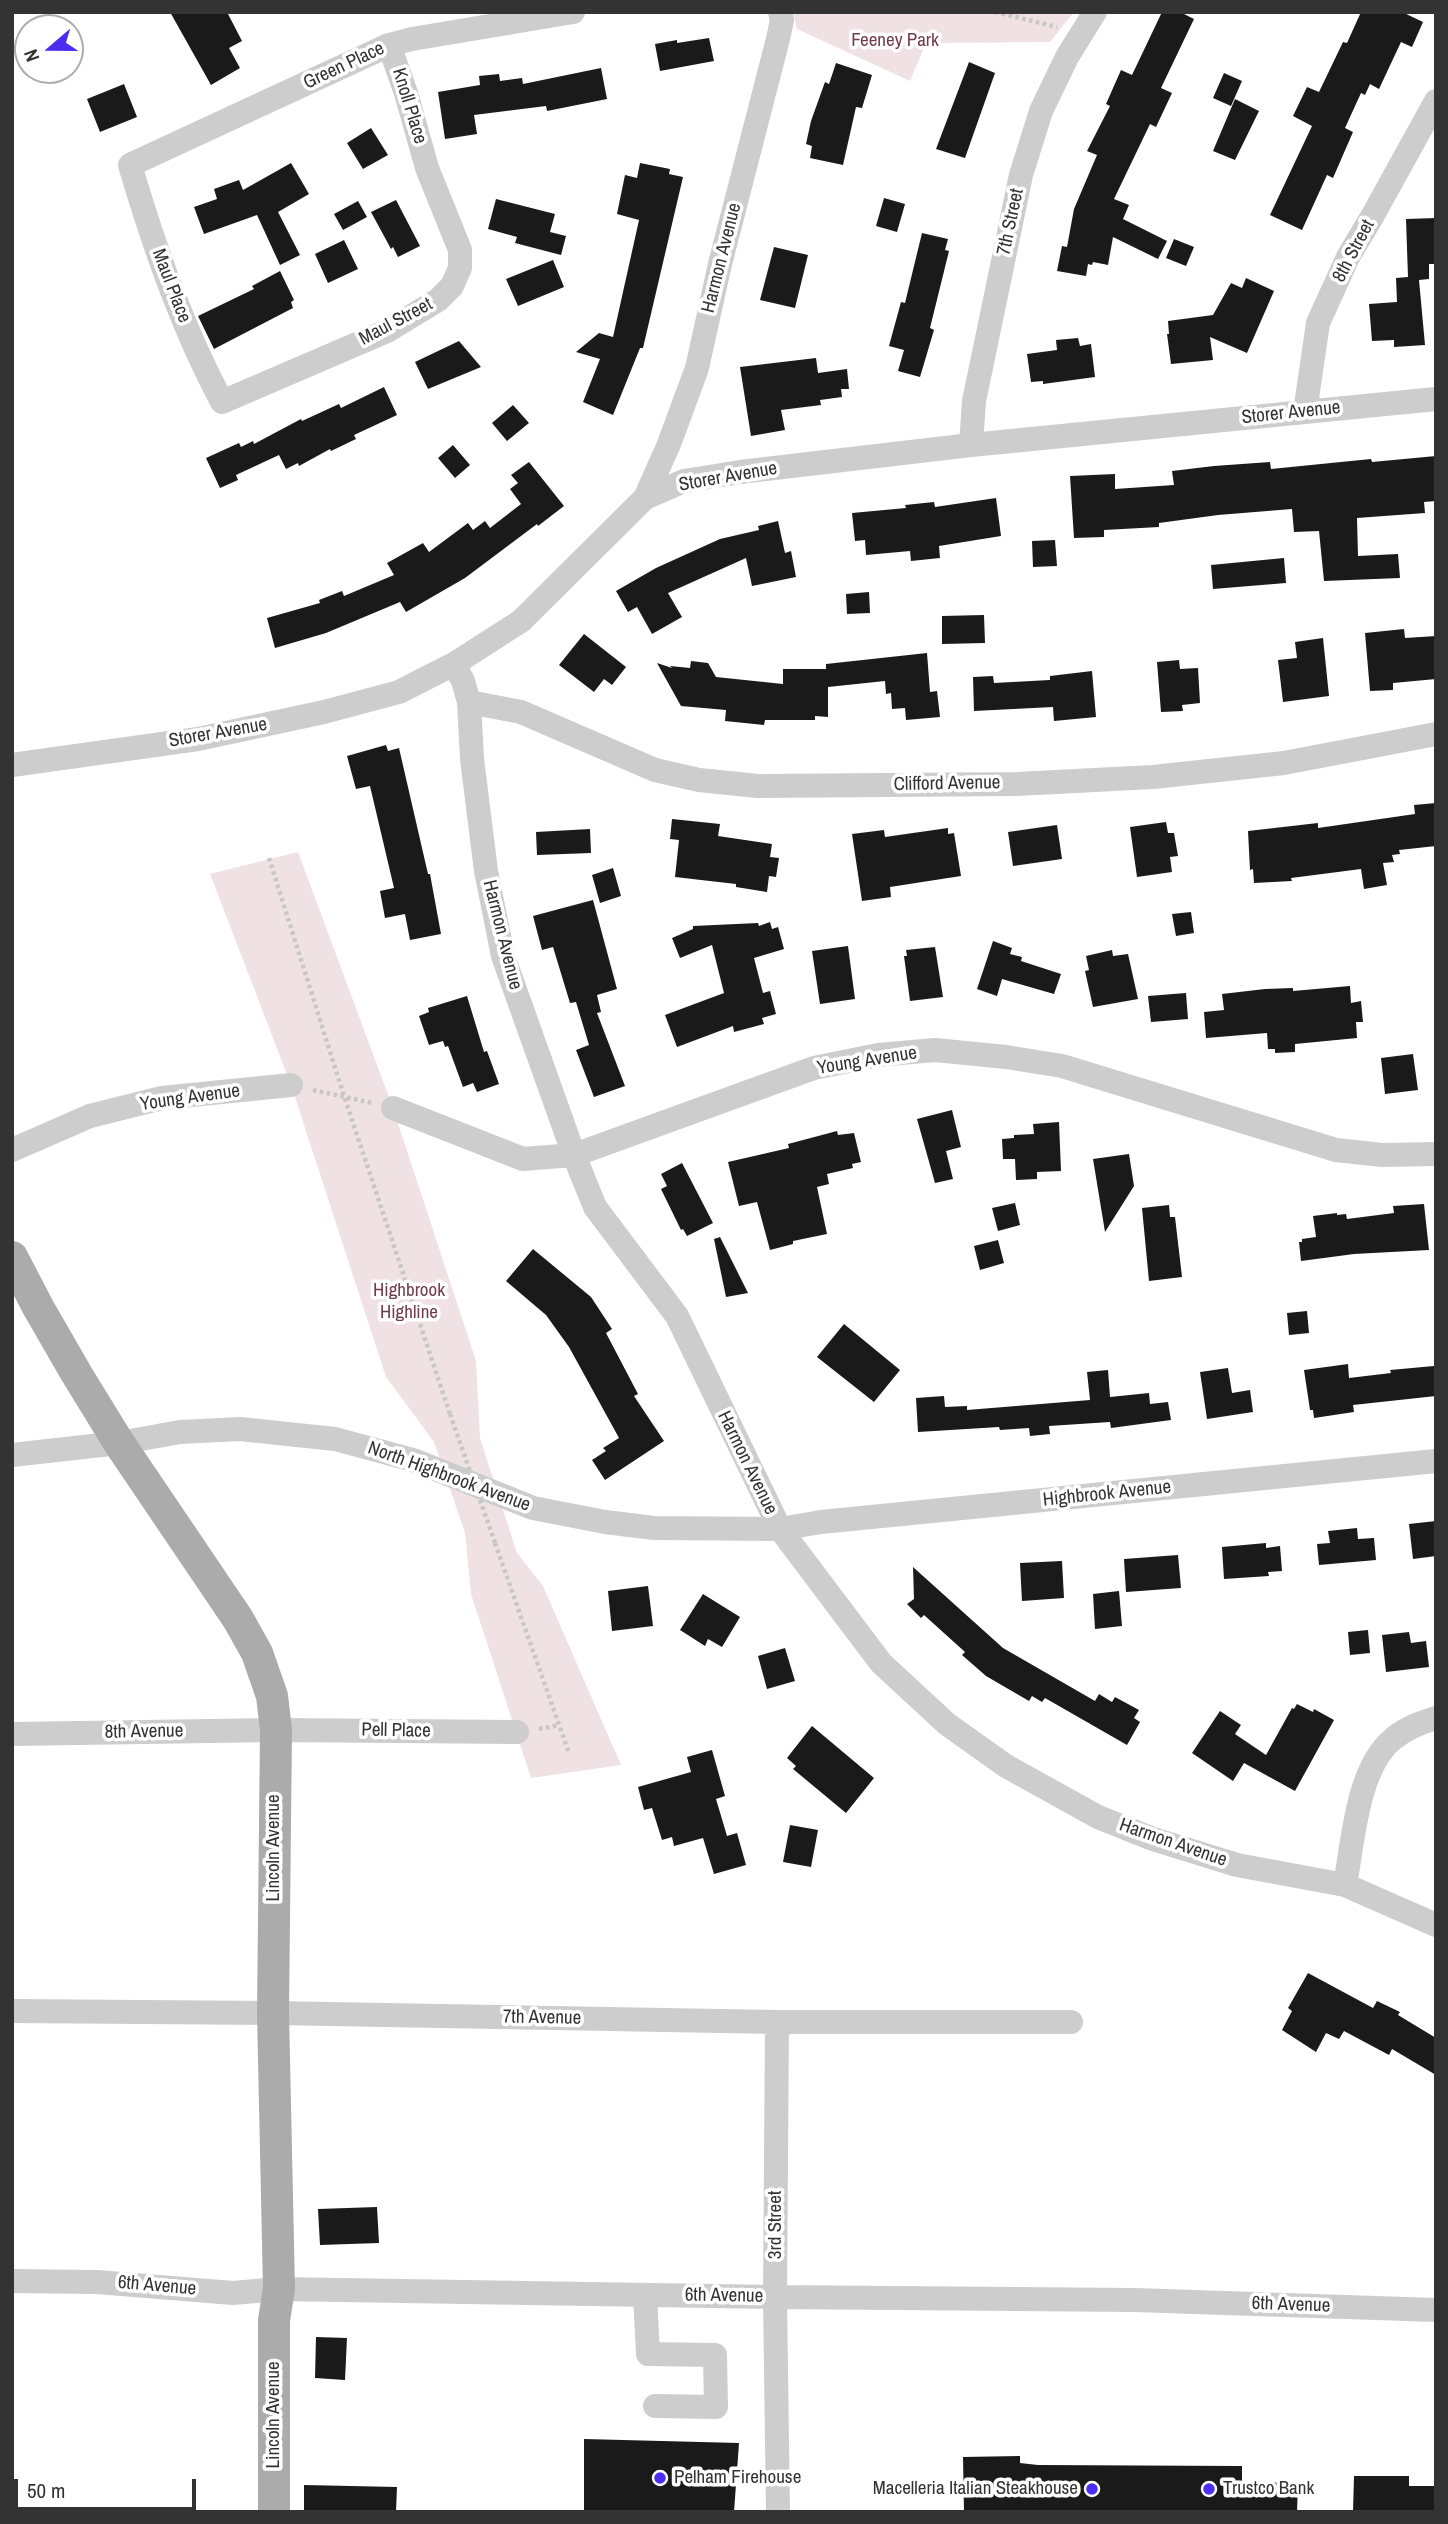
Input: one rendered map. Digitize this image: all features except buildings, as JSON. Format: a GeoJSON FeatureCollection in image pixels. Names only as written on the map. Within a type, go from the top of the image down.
{"type":"FeatureCollection","features":[{"type":"Feature","properties":{"kind":"main road","name":"Lincoln Avenue"},"geometry":{"type":"LineString","coordinates":[[12,1257],[44,1318],[119,1443],[203,1566],[257,1653],[272,1696],[276,1730],[273,2013],[279,2289],[274,2320],[274,2512]]}},
{"type":"Feature","properties":{"kind":"street","name":"Green Place"},"geometry":{"type":"LineString","coordinates":[[130,165],[389,45],[573,12]]}},
{"type":"Feature","properties":{"kind":"street","name":"Harmon Avenue"},"geometry":{"type":"LineString","coordinates":[[645,498],[669,444],[697,368],[720,264],[778,39],[782,20],[780,12]]}},
{"type":"Feature","properties":{"kind":"street","name":"7th Street"},"geometry":{"type":"LineString","coordinates":[[971,445],[974,401],[1021,176],[1041,111],[1067,57],[1089,23]]}},
{"type":"Feature","properties":{"kind":"street","name":"Knoll Place"},"geometry":{"type":"LineString","coordinates":[[389,45],[427,168]]}},
{"type":"Feature","properties":{"kind":"street","name":"8th Street"},"geometry":{"type":"LineString","coordinates":[[1305,412],[1307,383],[1318,323],[1348,257],[1433,109]]}},
{"type":"Feature","properties":{"kind":"street","name":"Maul Place"},"geometry":{"type":"LineString","coordinates":[[130,165],[147,223],[198,356],[222,402]]}},
{"type":"Feature","properties":{"kind":"street","name":"Maul Street"},"geometry":{"type":"LineString","coordinates":[[222,402],[387,331],[438,300],[452,286],[460,268],[460,250],[427,168]]}},
{"type":"Feature","properties":{"kind":"street","name":"Storer Avenue"},"geometry":{"type":"LineString","coordinates":[[12,765],[198,739],[312,715],[399,691],[454,664],[521,621],[645,498],[684,481],[971,445],[1436,399]]}},
{"type":"Feature","properties":{"kind":"street","name":"Harmon Avenue"},"geometry":{"type":"LineString","coordinates":[[454,664],[463,681],[469,702],[472,760],[486,871],[503,956],[595,1208],[677,1316],[780,1530],[881,1663],[947,1724],[1006,1766],[1098,1817],[1153,1839],[1237,1865],[1345,1885],[1436,1925]]}},
{"type":"Feature","properties":{"kind":"street","name":"Clifford Avenue"},"geometry":{"type":"LineString","coordinates":[[469,702],[521,712],[655,770],[699,780],[758,786],[1017,784],[1153,778],[1284,763],[1436,734]]}},
{"type":"Feature","properties":{"kind":"street","name":"Young Avenue"},"geometry":{"type":"LineString","coordinates":[[393,1108],[523,1159],[574,1156],[814,1068],[878,1055],[936,1050],[1062,1066],[1336,1150],[1382,1155],[1436,1154]]}},
{"type":"Feature","properties":{"kind":"street","name":"Young Avenue"},"geometry":{"type":"LineString","coordinates":[[12,1150],[90,1116],[162,1098],[291,1085]]}},
{"type":"Feature","properties":{"kind":"street","name":"North Highbrook Avenue"},"geometry":{"type":"LineString","coordinates":[[12,1455],[119,1443],[180,1432],[240,1429],[335,1438],[413,1460],[533,1508],[654,1528],[780,1530]]}},
{"type":"Feature","properties":{"kind":"street","name":"Highbrook Avenue"},"geometry":{"type":"LineString","coordinates":[[780,1530],[821,1522],[1436,1461]]}},
{"type":"Feature","properties":{"kind":"street"},"geometry":{"type":"LineString","coordinates":[[1345,1885],[1354,1831],[1371,1767],[1391,1741],[1413,1725],[1436,1718]]}},
{"type":"Feature","properties":{"kind":"street","name":"Pell Place"},"geometry":{"type":"LineString","coordinates":[[276,1730],[517,1732]]}},
{"type":"Feature","properties":{"kind":"street","name":"8th Avenue"},"geometry":{"type":"LineString","coordinates":[[12,1734],[276,1730]]}},
{"type":"Feature","properties":{"kind":"street","name":"7th Avenue"},"geometry":{"type":"LineString","coordinates":[[12,2011],[777,2022],[1071,2022]]}},
{"type":"Feature","properties":{"kind":"street","name":"3rd Street"},"geometry":{"type":"LineString","coordinates":[[777,2022],[775,2297],[778,2512]]}},
{"type":"Feature","properties":{"kind":"street","name":"6th Avenue"},"geometry":{"type":"LineString","coordinates":[[12,2281],[97,2282],[233,2293],[279,2289],[1134,2300],[1436,2309]]}},
{"type":"Feature","properties":{"kind":"street"},"geometry":{"type":"LineString","coordinates":[[645,2295],[648,2354],[715,2355],[716,2407],[655,2406]]}},
{"type":"Feature","properties":{"kind":"path"},"geometry":{"type":"LineString","coordinates":[[995,12],[1089,23]]}},
{"type":"Feature","properties":{"kind":"path"},"geometry":{"type":"LineString","coordinates":[[269,858],[344,1096],[450,1414],[569,1754]]}},
{"type":"Feature","properties":{"kind":"path"},"geometry":{"type":"LineString","coordinates":[[291,1085],[393,1108]]}},
{"type":"Feature","properties":{"kind":"green space","name":"Feeney Park"},"geometry":{"type":"Polygon","coordinates":[[[793,12],[1074,12],[1050,42],[926,43],[910,81],[797,29],[793,12]]]}},
{"type":"Feature","properties":{"kind":"green space","name":"Highbrook Highline"},"geometry":{"type":"Polygon","coordinates":[[[298,852],[393,1108],[476,1361],[480,1438],[517,1553],[543,1586],[621,1765],[531,1778],[471,1594],[465,1533],[434,1442],[386,1377],[291,1085],[210,874],[298,852]]]}},
{"type":"Feature","properties":{"kind":"place","name":"Pelham Firehouse"},"geometry":{"type":"Point","coordinates":[660,2478]}},
{"type":"Feature","properties":{"kind":"place","name":"Macelleria Italian Steakhouse"},"geometry":{"type":"Point","coordinates":[1092,2489]}},
{"type":"Feature","properties":{"kind":"place","name":"Trustco Bank"},"geometry":{"type":"Point","coordinates":[1209,2489]}}]}
